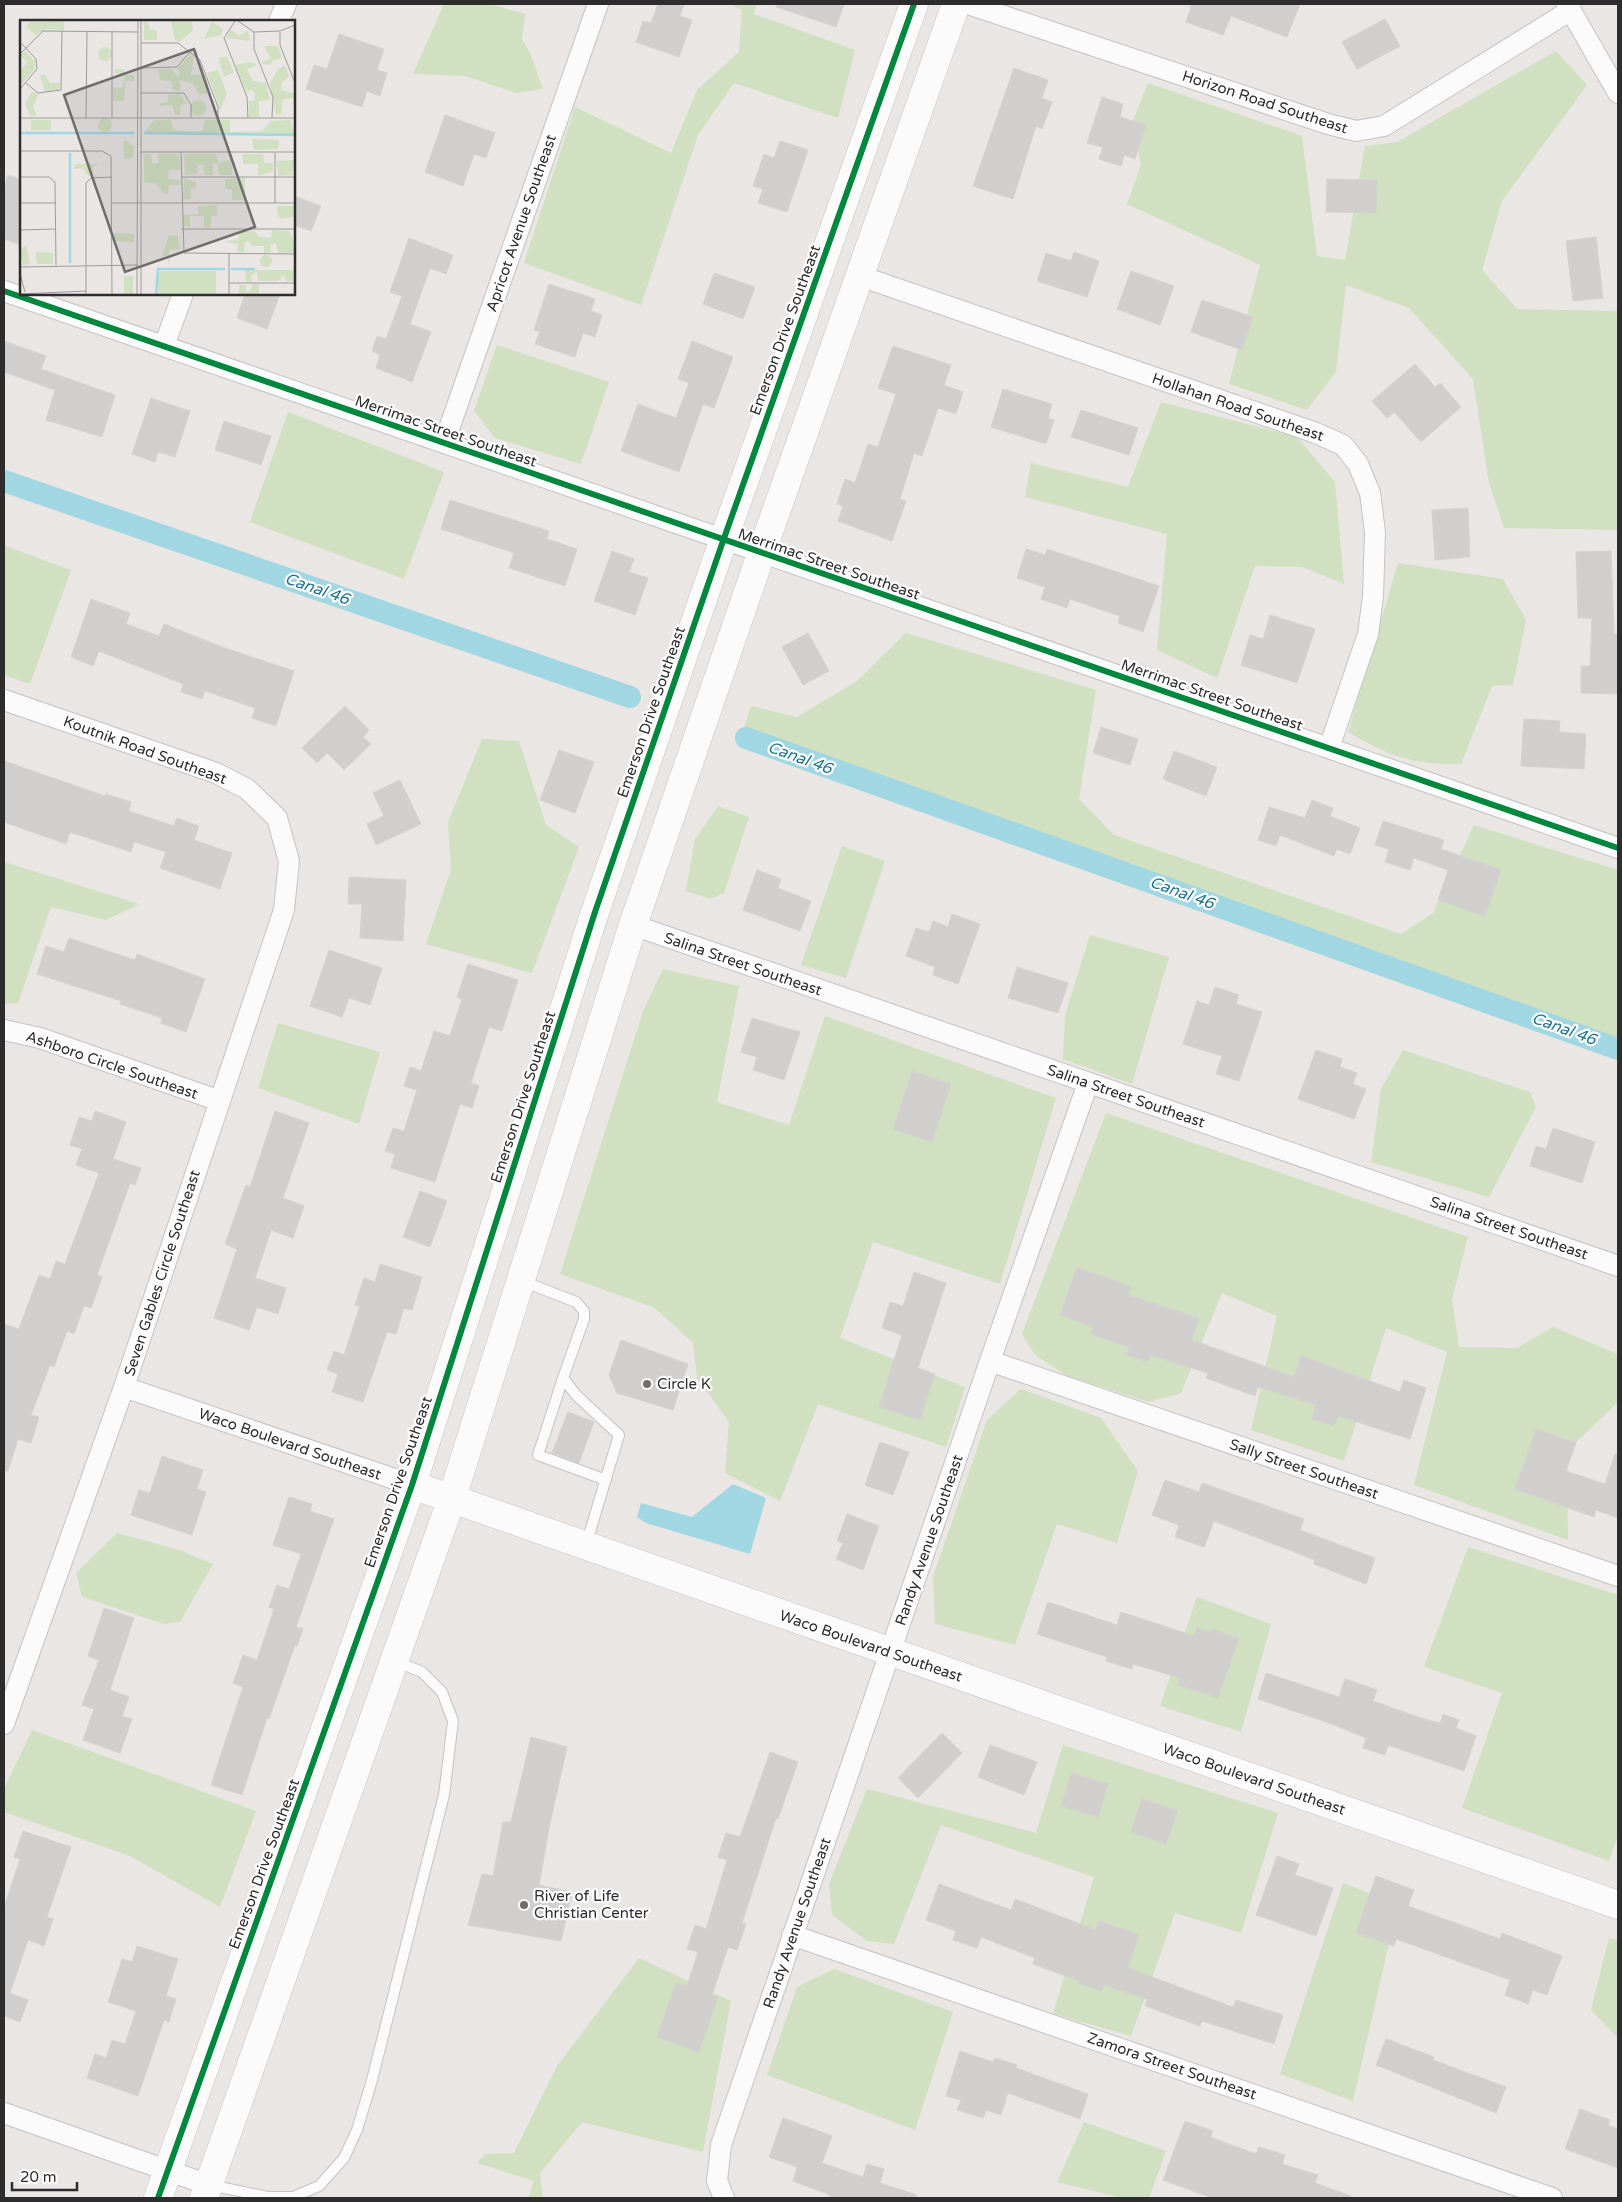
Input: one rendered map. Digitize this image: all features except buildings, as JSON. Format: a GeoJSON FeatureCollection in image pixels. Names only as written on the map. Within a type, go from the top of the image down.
{"type":"FeatureCollection","features":[{"type":"Feature","properties":{"kind":"street"},"geometry":{"type":"LineString","coordinates":[[279,20],[286,4]]}},
{"type":"Feature","properties":{"kind":"street","name":"Apricot Avenue Southeast"},"geometry":{"type":"LineString","coordinates":[[444,443],[598,4]]}},
{"type":"Feature","properties":{"kind":"street","name":"Emerson Drive Southeast"},"geometry":{"type":"LineString","coordinates":[[158,2198],[412,1485],[595,912],[723,541],[914,4]]}},
{"type":"Feature","properties":{"kind":"street"},"geometry":{"type":"LineString","coordinates":[[4,2113],[168,2170],[206,2192],[452,1498],[633,925],[761,554],[956,4]]}},
{"type":"Feature","properties":{"kind":"street","name":"Horizon Road Southeast"},"geometry":{"type":"LineString","coordinates":[[968,4],[1328,124],[1356,131],[1384,126],[1569,7]]}},
{"type":"Feature","properties":{"kind":"street"},"geometry":{"type":"LineString","coordinates":[[1569,7],[1618,93]]}},
{"type":"Feature","properties":{"kind":"street","name":"Hollahan Road Southeast"},"geometry":{"type":"LineString","coordinates":[[860,276],[1316,433],[1342,445],[1358,464],[1370,493],[1375,532],[1373,597],[1368,634],[1329,748]]}},
{"type":"Feature","properties":{"kind":"street","name":"Merrimac Street Southeast"},"geometry":{"type":"LineString","coordinates":[[4,291],[723,541],[1618,848]]}},
{"type":"Feature","properties":{"kind":"street"},"geometry":{"type":"LineString","coordinates":[[164,346],[183,295]]}},
{"type":"Feature","properties":{"kind":"street","name":"Koutnik Road Southeast"},"geometry":{"type":"LineString","coordinates":[[4,700],[216,773],[247,790],[277,818]]}},
{"type":"Feature","properties":{"kind":"street","name":"Seven Gables Circle Southeast"},"geometry":{"type":"LineString","coordinates":[[4,1724],[124,1387],[284,910],[289,861],[277,818]]}},
{"type":"Feature","properties":{"kind":"street","name":"Salina Street Southeast"},"geometry":{"type":"LineString","coordinates":[[633,925],[1618,1266]]}},
{"type":"Feature","properties":{"kind":"street","name":"Ashboro Circle Southeast"},"geometry":{"type":"LineString","coordinates":[[4,1030],[40,1038],[220,1101]]}},
{"type":"Feature","properties":{"kind":"street","name":"Randy Avenue Southeast"},"geometry":{"type":"LineString","coordinates":[[724,2198],[717,2181],[721,2145],[792,1935],[892,1653],[990,1361],[1088,1083]]}},
{"type":"Feature","properties":{"kind":"street","name":"Sally Street Southeast"},"geometry":{"type":"LineString","coordinates":[[990,1361],[1618,1576]]}},
{"type":"Feature","properties":{"kind":"street","name":"Waco Boulevard Southeast"},"geometry":{"type":"LineString","coordinates":[[124,1387],[452,1498],[1618,1905]]}},
{"type":"Feature","properties":{"kind":"street","name":"Zamora Street Southeast"},"geometry":{"type":"LineString","coordinates":[[792,1935],[1552,2198]]}},
{"type":"Feature","properties":{"kind":"lane"},"geometry":{"type":"LineString","coordinates":[[521,1281],[576,1302],[584,1311],[584,1319],[538,1455],[606,1480]]}},
{"type":"Feature","properties":{"kind":"lane"},"geometry":{"type":"LineString","coordinates":[[563,1378],[576,1395],[619,1435],[586,1546]]}},
{"type":"Feature","properties":{"kind":"lane"},"geometry":{"type":"LineString","coordinates":[[206,2192],[268,2198],[293,2197],[319,2186],[344,2158],[357,2130],[374,2071],[444,1795],[453,1721],[442,1692],[422,1672],[395,1661]]}},
{"type":"Feature","properties":{"kind":"green space"},"geometry":{"type":"Polygon","coordinates":[[[444,4],[490,4],[525,14],[522,39],[530,53],[543,89],[516,93],[465,76],[413,74],[444,4]]]}},
{"type":"Feature","properties":{"kind":"green space"},"geometry":{"type":"Polygon","coordinates":[[[730,4],[756,4],[754,14],[855,50],[838,118],[734,83],[698,135],[641,305],[524,263],[575,107],[671,153],[697,90],[739,52],[742,10],[730,4]]]}},
{"type":"Feature","properties":{"kind":"green space"},"geometry":{"type":"Polygon","coordinates":[[[1556,51],[1587,85],[1502,201],[1482,270],[1517,309],[1618,311],[1618,530],[1504,528],[1489,483],[1473,379],[1409,308],[1346,285],[1336,372],[1307,410],[1229,384],[1260,265],[1127,204],[1141,165],[1133,121],[1148,83],[1302,136],[1317,256],[1345,260],[1365,146],[1397,142],[1556,51]]]}},
{"type":"Feature","properties":{"kind":"green space"},"geometry":{"type":"Polygon","coordinates":[[[497,345],[609,382],[581,464],[495,438],[474,411],[497,345]]]}},
{"type":"Feature","properties":{"kind":"green space"},"geometry":{"type":"Polygon","coordinates":[[[1161,402],[1297,437],[1335,482],[1344,584],[1302,567],[1255,566],[1217,678],[1157,650],[1167,534],[1025,497],[1031,463],[1128,487],[1161,402]]]}},
{"type":"Feature","properties":{"kind":"green space"},"geometry":{"type":"Polygon","coordinates":[[[288,412],[444,472],[404,579],[250,522],[288,412]]]}},
{"type":"Feature","properties":{"kind":"green space"},"geometry":{"type":"Polygon","coordinates":[[[5,546],[71,570],[30,684],[4,675],[5,546]]]}},
{"type":"Feature","properties":{"kind":"green space"},"geometry":{"type":"Polygon","coordinates":[[[1398,563],[1503,579],[1526,620],[1513,685],[1492,686],[1461,764],[1415,761],[1389,753],[1348,732],[1398,563]]]}},
{"type":"Feature","properties":{"kind":"green space"},"geometry":{"type":"Polygon","coordinates":[[[906,633],[1096,690],[1079,799],[1114,835],[1401,934],[1433,913],[1474,825],[1618,870],[1618,1040],[744,728],[751,706],[797,717],[857,681],[906,633]]]}},
{"type":"Feature","properties":{"kind":"green space"},"geometry":{"type":"Polygon","coordinates":[[[482,739],[519,741],[546,825],[579,847],[532,973],[426,944],[451,870],[448,822],[482,739]]]}},
{"type":"Feature","properties":{"kind":"green space"},"geometry":{"type":"Polygon","coordinates":[[[718,806],[749,817],[724,893],[710,899],[686,891],[695,839],[718,806]]]}},
{"type":"Feature","properties":{"kind":"green space"},"geometry":{"type":"Polygon","coordinates":[[[842,846],[885,861],[846,978],[801,965],[842,846]]]}},
{"type":"Feature","properties":{"kind":"green space"},"geometry":{"type":"Polygon","coordinates":[[[4,862],[139,904],[106,920],[51,907],[18,1003],[4,1004],[4,862]]]}},
{"type":"Feature","properties":{"kind":"green space"},"geometry":{"type":"Polygon","coordinates":[[[1090,935],[1169,957],[1132,1084],[1063,1059],[1065,1015],[1090,935]]]}},
{"type":"Feature","properties":{"kind":"green space"},"geometry":{"type":"Polygon","coordinates":[[[663,969],[739,986],[717,1102],[789,1125],[825,1016],[1056,1098],[1000,1284],[873,1242],[840,1338],[965,1387],[946,1447],[818,1404],[780,1501],[725,1473],[729,1422],[697,1378],[693,1343],[655,1308],[560,1274],[643,1011],[663,969]]]}},
{"type":"Feature","properties":{"kind":"green space"},"geometry":{"type":"Polygon","coordinates":[[[278,1023],[380,1052],[359,1124],[258,1088],[278,1023]]]}},
{"type":"Feature","properties":{"kind":"green space"},"geometry":{"type":"Polygon","coordinates":[[[1403,1050],[1530,1092],[1536,1107],[1489,1197],[1371,1162],[1381,1089],[1403,1050]]]}},
{"type":"Feature","properties":{"kind":"green space"},"geometry":{"type":"Polygon","coordinates":[[[1106,1113],[1468,1237],[1452,1299],[1459,1347],[1517,1348],[1553,1327],[1615,1353],[1618,1358],[1618,1402],[1567,1451],[1568,1540],[1414,1485],[1447,1352],[1386,1328],[1344,1461],[1251,1430],[1277,1316],[1222,1293],[1181,1393],[1149,1402],[1067,1376],[1035,1355],[1022,1334],[1106,1113]]]}},
{"type":"Feature","properties":{"kind":"green space"},"geometry":{"type":"Polygon","coordinates":[[[1021,1389],[1101,1418],[1138,1471],[1117,1543],[1057,1524],[1015,1645],[935,1624],[933,1577],[987,1420],[1021,1389]]]}},
{"type":"Feature","properties":{"kind":"green space"},"geometry":{"type":"Polygon","coordinates":[[[117,1533],[179,1550],[213,1564],[180,1622],[164,1624],[82,1597],[76,1573],[117,1533]]]}},
{"type":"Feature","properties":{"kind":"green space"},"geometry":{"type":"Polygon","coordinates":[[[1468,1547],[1618,1595],[1618,1835],[1609,1861],[1462,1808],[1502,1693],[1424,1667],[1468,1547]]]}},
{"type":"Feature","properties":{"kind":"green space"},"geometry":{"type":"Polygon","coordinates":[[[1197,1597],[1271,1624],[1241,1732],[1160,1706],[1197,1597]]]}},
{"type":"Feature","properties":{"kind":"green space"},"geometry":{"type":"Polygon","coordinates":[[[32,1730],[256,1811],[220,1907],[130,1856],[4,1812],[4,1789],[32,1730]]]}},
{"type":"Feature","properties":{"kind":"green space"},"geometry":{"type":"Polygon","coordinates":[[[1063,1745],[1278,1813],[1241,1933],[1175,1913],[1131,2036],[1053,2014],[1094,1877],[941,1825],[894,1944],[867,1941],[832,1915],[829,1884],[867,1789],[1036,1833],[1063,1745]]]}},
{"type":"Feature","properties":{"kind":"green space"},"geometry":{"type":"Polygon","coordinates":[[[1343,1883],[1398,1904],[1353,2101],[1280,2074],[1343,1883]]]}},
{"type":"Feature","properties":{"kind":"green space"},"geometry":{"type":"Polygon","coordinates":[[[1609,1938],[1618,1940],[1618,2038],[1591,2010],[1609,1938]]]}},
{"type":"Feature","properties":{"kind":"green space"},"geometry":{"type":"Polygon","coordinates":[[[639,1958],[731,2001],[703,2152],[582,2122],[540,2173],[543,2198],[528,2198],[534,2181],[477,2163],[485,2154],[514,2153],[557,2066],[639,1958]]]}},
{"type":"Feature","properties":{"kind":"green space"},"geometry":{"type":"Polygon","coordinates":[[[834,1969],[953,2012],[915,2130],[767,2075],[797,1987],[834,1969]]]}},
{"type":"Feature","properties":{"kind":"green space"},"geometry":{"type":"Polygon","coordinates":[[[1084,2122],[1166,2151],[1149,2198],[1122,2198],[1057,2182],[1084,2122]]]}},
{"type":"Feature","properties":{"kind":"water"},"geometry":{"type":"Polygon","coordinates":[[[733,1484],[766,1498],[750,1554],[646,1523],[637,1517],[641,1503],[692,1517],[733,1484]]]}},
{"type":"Feature","properties":{"kind":"waterway","name":"Canal 46"},"geometry":{"type":"LineString","coordinates":[[4,481],[630,697]]}},
{"type":"Feature","properties":{"kind":"waterway","name":"Canal 46"},"geometry":{"type":"LineString","coordinates":[[746,738],[1618,1049]]}},
{"type":"Feature","properties":{"kind":"cycle path"},"geometry":{"type":"LineString","coordinates":[[158,2198],[412,1485],[595,912],[723,541],[914,4]]}},
{"type":"Feature","properties":{"kind":"cycle path"},"geometry":{"type":"LineString","coordinates":[[4,291],[1618,848]]}},
{"type":"Feature","properties":{"kind":"place","name":"Circle K"},"geometry":{"type":"Point","coordinates":[647,1384]}},
{"type":"Feature","properties":{"kind":"place","name":"River of Life Christian Center"},"geometry":{"type":"Point","coordinates":[524,1905]}}]}
